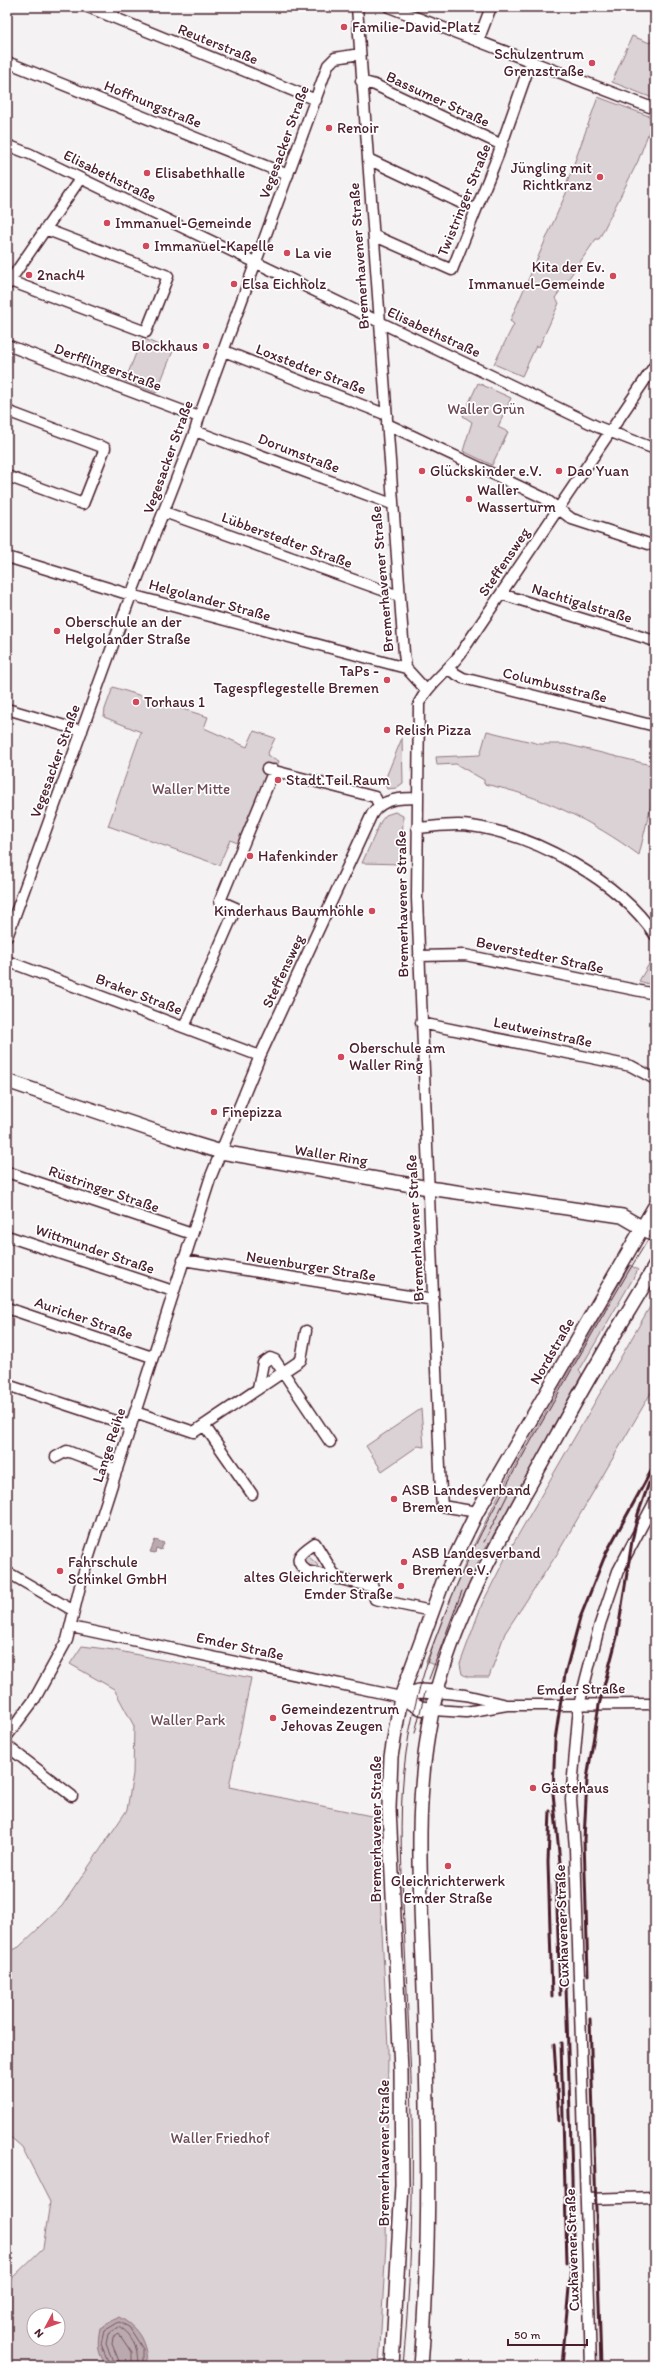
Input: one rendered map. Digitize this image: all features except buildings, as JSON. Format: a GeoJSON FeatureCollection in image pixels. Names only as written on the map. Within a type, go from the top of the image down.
{"type":"FeatureCollection","features":[{"type":"Feature","properties":{"kind":"main road","name":"Waller Ring"},"geometry":{"type":"LineString","coordinates":[[7,1081],[220,1152],[429,1188],[622,1216],[655,1234]]}},
{"type":"Feature","properties":{"kind":"main road","name":"Nordstraße"},"geometry":{"type":"LineString","coordinates":[[477,1512],[655,1206]]}},
{"type":"Feature","properties":{"kind":"main road"},"geometry":{"type":"LineString","coordinates":[[421,2366],[429,2179],[420,1908],[420,1843],[422,1789],[432,1710],[471,1596],[491,1555],[597,1363],[655,1266]]}},
{"type":"Feature","properties":{"kind":"main road","name":"Bremerhavener Straße"},"geometry":{"type":"LineString","coordinates":[[392,2366],[402,2185],[401,2071],[389,1808],[391,1757],[401,1697],[431,1611],[443,1582],[477,1512]]}},
{"type":"Feature","properties":{"kind":"main road","name":"Emder Straße"},"geometry":{"type":"LineString","coordinates":[[401,1697],[419,1692],[437,1692]]}},
{"type":"Feature","properties":{"kind":"main road","name":"Emder Straße"},"geometry":{"type":"LineString","coordinates":[[401,1697],[420,1708],[432,1710]]}},
{"type":"Feature","properties":{"kind":"street","name":"Reuterstraße"},"geometry":{"type":"LineString","coordinates":[[88,7],[113,12],[316,100]]}},
{"type":"Feature","properties":{"kind":"street"},"geometry":{"type":"LineString","coordinates":[[357,7],[360,54]]}},
{"type":"Feature","properties":{"kind":"street"},"geometry":{"type":"LineString","coordinates":[[389,7],[655,109]]}},
{"type":"Feature","properties":{"kind":"street"},"geometry":{"type":"LineString","coordinates":[[478,41],[491,7]]}},
{"type":"Feature","properties":{"kind":"street","name":"Bremerhavener Straße"},"geometry":{"type":"LineString","coordinates":[[360,54],[361,81],[375,236],[379,323],[392,504],[406,668],[426,690],[419,703],[417,828],[419,956],[442,1506],[477,1512]]}},
{"type":"Feature","properties":{"kind":"street","name":"Vegesacker Straße"},"geometry":{"type":"LineString","coordinates":[[8,932],[131,595],[196,431],[199,417],[328,65],[335,58],[360,54]]}},
{"type":"Feature","properties":{"kind":"street","name":"Twistringer Straße"},"geometry":{"type":"LineString","coordinates":[[375,236],[452,270],[502,145],[531,61]]}},
{"type":"Feature","properties":{"kind":"street","name":"Hoffnungstraße"},"geometry":{"type":"LineString","coordinates":[[7,62],[288,174]]}},
{"type":"Feature","properties":{"kind":"street","name":"Bassumer Straße"},"geometry":{"type":"LineString","coordinates":[[361,81],[502,145]]}},
{"type":"Feature","properties":{"kind":"street","name":"Elisabethstraße"},"geometry":{"type":"LineString","coordinates":[[7,145],[609,432],[655,449]]}},
{"type":"Feature","properties":{"kind":"street"},"geometry":{"type":"LineString","coordinates":[[368,159],[476,210]]}},
{"type":"Feature","properties":{"kind":"street"},"geometry":{"type":"LineString","coordinates":[[45,229],[168,276],[146,332],[8,283],[45,229],[80,179]]}},
{"type":"Feature","properties":{"kind":"street","name":"Derfflingerstraße"},"geometry":{"type":"LineString","coordinates":[[7,345],[199,417]]}},
{"type":"Feature","properties":{"kind":"street","name":"Loxstedter Straße"},"geometry":{"type":"LineString","coordinates":[[224,351],[387,419],[544,498],[572,519],[655,546]]}},
{"type":"Feature","properties":{"kind":"street","name":"Steffensweg"},"geometry":{"type":"LineString","coordinates":[[426,690],[449,670],[655,365]]}},
{"type":"Feature","properties":{"kind":"street"},"geometry":{"type":"LineString","coordinates":[[7,411],[105,448],[83,504],[7,476]]}},
{"type":"Feature","properties":{"kind":"street","name":"Dorumstraße"},"geometry":{"type":"LineString","coordinates":[[196,431],[392,504]]}},
{"type":"Feature","properties":{"kind":"street","name":"Lübberstedter Straße"},"geometry":{"type":"LineString","coordinates":[[164,512],[399,596]]}},
{"type":"Feature","properties":{"kind":"street","name":"Helgolander Straße"},"geometry":{"type":"LineString","coordinates":[[7,556],[131,595],[406,668]]}},
{"type":"Feature","properties":{"kind":"street","name":"Nachtigalstraße"},"geometry":{"type":"LineString","coordinates":[[501,594],[655,640]]}},
{"type":"Feature","properties":{"kind":"street","name":"Columbusstraße"},"geometry":{"type":"LineString","coordinates":[[449,670],[463,678],[655,726]]}},
{"type":"Feature","properties":{"kind":"street"},"geometry":{"type":"LineString","coordinates":[[7,709],[82,731]]}},
{"type":"Feature","properties":{"kind":"street"},"geometry":{"type":"LineString","coordinates":[[184,1027],[236,908],[220,901],[270,769],[377,801],[418,798]]}},
{"type":"Feature","properties":{"kind":"street","name":"Steffensweg"},"geometry":{"type":"LineString","coordinates":[[220,1152],[260,1056],[377,801]]}},
{"type":"Feature","properties":{"kind":"street"},"geometry":{"type":"LineString","coordinates":[[417,828],[469,826],[533,843],[572,862],[602,882],[629,906],[655,935]]}},
{"type":"Feature","properties":{"kind":"street","name":"Beverstedter Straße"},"geometry":{"type":"LineString","coordinates":[[419,956],[465,955],[655,994]]}},
{"type":"Feature","properties":{"kind":"street","name":"Braker Straße"},"geometry":{"type":"LineString","coordinates":[[7,961],[260,1056]]}},
{"type":"Feature","properties":{"kind":"street","name":"Leutweinstraße"},"geometry":{"type":"LineString","coordinates":[[421,1023],[631,1066],[655,1079]]}},
{"type":"Feature","properties":{"kind":"street","name":"Lange Reihe"},"geometry":{"type":"LineString","coordinates":[[7,1736],[34,1700],[72,1628],[74,1611],[82,1578],[183,1260],[220,1152]]}},
{"type":"Feature","properties":{"kind":"street","name":"Rüstringer Straße"},"geometry":{"type":"LineString","coordinates":[[7,1172],[192,1234]]}},
{"type":"Feature","properties":{"kind":"street","name":"Wittmunder Straße"},"geometry":{"type":"LineString","coordinates":[[7,1236],[173,1291]]}},
{"type":"Feature","properties":{"kind":"street","name":"Neuenburger Straße"},"geometry":{"type":"LineString","coordinates":[[183,1260],[434,1300]]}},
{"type":"Feature","properties":{"kind":"street","name":"Auricher Straße"},"geometry":{"type":"LineString","coordinates":[[7,1308],[152,1357]]}},
{"type":"Feature","properties":{"kind":"street"},"geometry":{"type":"LineString","coordinates":[[135,1412],[194,1432],[301,1360],[306,1331]]}},
{"type":"Feature","properties":{"kind":"street"},"geometry":{"type":"LineString","coordinates":[[258,1389],[263,1363],[270,1358],[275,1360],[330,1442]]}},
{"type":"Feature","properties":{"kind":"street"},"geometry":{"type":"LineString","coordinates":[[7,1385],[131,1426]]}},
{"type":"Feature","properties":{"kind":"street"},"geometry":{"type":"LineString","coordinates":[[204,1425],[252,1494]]}},
{"type":"Feature","properties":{"kind":"street"},"geometry":{"type":"LineString","coordinates":[[56,1457],[67,1451],[117,1470]]}},
{"type":"Feature","properties":{"kind":"street","name":"Cuxhavener Straße"},"geometry":{"type":"LineString","coordinates":[[591,2366],[575,1848],[571,1800],[579,1705],[611,1590],[632,1542],[655,1501]]}},
{"type":"Feature","properties":{"kind":"street"},"geometry":{"type":"LineString","coordinates":[[7,1572],[74,1611]]}},
{"type":"Feature","properties":{"kind":"street"},"geometry":{"type":"LineString","coordinates":[[338,1579],[372,1588],[375,1599],[431,1611]]}},
{"type":"Feature","properties":{"kind":"street","name":"Emder Straße"},"geometry":{"type":"LineString","coordinates":[[72,1628],[401,1697]]}},
{"type":"Feature","properties":{"kind":"street","name":"Emder Straße"},"geometry":{"type":"LineString","coordinates":[[437,1692],[465,1695],[507,1705]]}},
{"type":"Feature","properties":{"kind":"street","name":"Emder Straße"},"geometry":{"type":"LineString","coordinates":[[432,1710],[466,1712],[507,1705],[655,1704]]}},
{"type":"Feature","properties":{"kind":"street"},"geometry":{"type":"LineString","coordinates":[[7,1746],[72,1796]]}},
{"type":"Feature","properties":{"kind":"street"},"geometry":{"type":"LineString","coordinates":[[586,2199],[655,2197]]}},
{"type":"Feature","properties":{"kind":"green space"},"geometry":{"type":"Polygon","coordinates":[[[655,31],[655,99],[612,82],[632,36],[650,43],[655,31]]]}},
{"type":"Feature","properties":{"kind":"green space","name":"Waller Grün"},"geometry":{"type":"Polygon","coordinates":[[[598,97],[654,118],[638,161],[599,239],[596,239],[555,298],[559,303],[539,347],[536,346],[522,376],[494,364],[514,324],[510,321],[567,191],[567,183],[598,97]]]}},
{"type":"Feature","properties":{"kind":"green space"},"geometry":{"type":"Polygon","coordinates":[[[142,338],[173,351],[156,393],[125,381],[142,338]]]}},
{"type":"Feature","properties":{"kind":"green space","name":"Waller Grün"},"geometry":{"type":"Polygon","coordinates":[[[478,383],[511,398],[498,427],[508,432],[492,465],[463,451],[472,422],[463,416],[478,383]]]}},
{"type":"Feature","properties":{"kind":"green space","name":"Waller Mitte"},"geometry":{"type":"Polygon","coordinates":[[[113,687],[208,717],[204,728],[247,747],[254,731],[275,738],[267,755],[279,761],[245,846],[230,840],[219,865],[108,826],[141,732],[104,717],[105,709],[113,687]]]}},
{"type":"Feature","properties":{"kind":"green space"},"geometry":{"type":"Polygon","coordinates":[[[487,731],[540,744],[565,744],[655,766],[655,788],[639,855],[585,820],[546,802],[484,784],[484,780],[456,764],[437,765],[436,757],[480,755],[487,731]]]}},
{"type":"Feature","properties":{"kind":"green space"},"geometry":{"type":"Polygon","coordinates":[[[402,738],[403,783],[396,788],[387,789],[384,782],[402,738]]]}},
{"type":"Feature","properties":{"kind":"green space"},"geometry":{"type":"Polygon","coordinates":[[[395,812],[403,816],[402,864],[362,863],[381,821],[386,815],[395,812]]]}},
{"type":"Feature","properties":{"kind":"green space"},"geometry":{"type":"Polygon","coordinates":[[[655,954],[655,986],[639,981],[655,954]]]}},
{"type":"Feature","properties":{"kind":"green space"},"geometry":{"type":"Polygon","coordinates":[[[630,1265],[638,1270],[579,1371],[582,1374],[554,1429],[479,1560],[436,1665],[426,1662],[467,1559],[500,1492],[630,1265]]]}},
{"type":"Feature","properties":{"kind":"green space"},"geometry":{"type":"Polygon","coordinates":[[[655,1298],[655,1386],[557,1554],[505,1633],[489,1677],[468,1677],[462,1674],[460,1664],[482,1604],[509,1551],[655,1298]]]}},
{"type":"Feature","properties":{"kind":"green space"},"geometry":{"type":"Polygon","coordinates":[[[421,1409],[424,1447],[418,1446],[382,1471],[366,1446],[421,1409]]]}},
{"type":"Feature","properties":{"kind":"green space"},"geometry":{"type":"Polygon","coordinates":[[[308,1556],[317,1564],[318,1567],[305,1566],[303,1558],[308,1556]]]}},
{"type":"Feature","properties":{"kind":"green space","name":"Waller Friedhof"},"geometry":{"type":"Polygon","coordinates":[[[82,1646],[114,1650],[251,1678],[229,1787],[376,1817],[388,2047],[386,2244],[379,2366],[7,2366],[7,2283],[43,2248],[50,2202],[22,2147],[7,2134],[7,1953],[19,1947],[62,1906],[127,1810],[133,1774],[134,1726],[114,1689],[70,1664],[82,1646]]]}},
{"type":"Feature","properties":{"kind":"water"},"geometry":{"type":"Polygon","coordinates":[[[155,1540],[164,1543],[161,1550],[156,1548],[155,1553],[150,1552],[155,1540]]]}},
{"type":"Feature","properties":{"kind":"water"},"geometry":{"type":"Polygon","coordinates":[[[119,2317],[137,2331],[145,2350],[147,2366],[107,2366],[101,2357],[98,2339],[100,2328],[119,2317]]]}},
{"type":"Feature","properties":{"kind":"tram line"},"geometry":{"type":"LineString","coordinates":[[403,2366],[411,2242],[412,2118],[401,1809],[406,1753],[415,1708],[427,1663],[443,1619],[481,1533],[575,1364],[655,1228]]}},
{"type":"Feature","properties":{"kind":"tram line"},"geometry":{"type":"LineString","coordinates":[[484,1542],[510,1490]]}},
{"type":"Feature","properties":{"kind":"tram line"},"geometry":{"type":"LineString","coordinates":[[429,1679],[462,1591]]}},
{"type":"Feature","properties":{"kind":"tram line"},"geometry":{"type":"LineString","coordinates":[[415,1733],[425,1692]]}},
{"type":"Feature","properties":{"kind":"railway"},"geometry":{"type":"LineString","coordinates":[[562,2366],[573,2243],[563,1892],[553,1793],[555,1740],[565,1674],[580,1618],[606,1553],[655,1464]]}},
{"type":"Feature","properties":{"kind":"railway"},"geometry":{"type":"LineString","coordinates":[[588,1975],[584,1840],[587,1779],[599,1705],[617,1637],[632,1541],[638,1514],[649,1483]]}},
{"type":"Feature","properties":{"kind":"railway"},"geometry":{"type":"LineString","coordinates":[[550,1811],[548,1862],[552,1996]]}},
{"type":"Feature","properties":{"kind":"railway"},"geometry":{"type":"LineString","coordinates":[[556,1878],[560,1995]]}},
{"type":"Feature","properties":{"kind":"railway"},"geometry":{"type":"LineString","coordinates":[[590,2019],[601,2366]]}},
{"type":"Feature","properties":{"kind":"railway"},"geometry":{"type":"LineString","coordinates":[[561,2043],[567,2263]]}},
{"type":"Feature","properties":{"kind":"railway"},"geometry":{"type":"LineString","coordinates":[[554,2044],[559,2121]]}},
{"type":"Feature","properties":{"kind":"place","name":"Familie-David-Platz"},"geometry":{"type":"Point","coordinates":[344,27]}},
{"type":"Feature","properties":{"kind":"place","name":"Schulzentrum Grenzstraße"},"geometry":{"type":"Point","coordinates":[592,63]}},
{"type":"Feature","properties":{"kind":"place","name":"Renoir"},"geometry":{"type":"Point","coordinates":[329,128]}},
{"type":"Feature","properties":{"kind":"place","name":"Elisabethhalle"},"geometry":{"type":"Point","coordinates":[147,173]}},
{"type":"Feature","properties":{"kind":"place","name":"Jüngling mit Richtkranz"},"geometry":{"type":"Point","coordinates":[600,177]}},
{"type":"Feature","properties":{"kind":"place","name":"Immanuel-Gemeinde"},"geometry":{"type":"Point","coordinates":[107,223]}},
{"type":"Feature","properties":{"kind":"place","name":"Immanuel-Kapelle"},"geometry":{"type":"Point","coordinates":[146,246]}},
{"type":"Feature","properties":{"kind":"place","name":"La vie"},"geometry":{"type":"Point","coordinates":[287,253]}},
{"type":"Feature","properties":{"kind":"place","name":"2nach4"},"geometry":{"type":"Point","coordinates":[29,275]}},
{"type":"Feature","properties":{"kind":"place","name":"Kita der Ev. Immanuel-Gemeinde"},"geometry":{"type":"Point","coordinates":[613,276]}},
{"type":"Feature","properties":{"kind":"place","name":"Elsa Eichholz"},"geometry":{"type":"Point","coordinates":[234,284]}},
{"type":"Feature","properties":{"kind":"place","name":"Blockhaus"},"geometry":{"type":"Point","coordinates":[206,346]}},
{"type":"Feature","properties":{"kind":"place","name":"Glückskinder e.V."},"geometry":{"type":"Point","coordinates":[422,471]}},
{"type":"Feature","properties":{"kind":"place","name":"Dao Yuan"},"geometry":{"type":"Point","coordinates":[559,471]}},
{"type":"Feature","properties":{"kind":"place","name":"Waller Wasserturm"},"geometry":{"type":"Point","coordinates":[469,499]}},
{"type":"Feature","properties":{"kind":"place","name":"Oberschule an der Helgolander Straße"},"geometry":{"type":"Point","coordinates":[57,631]}},
{"type":"Feature","properties":{"kind":"place","name":"TaPs - Tagespflegestelle Bremen"},"geometry":{"type":"Point","coordinates":[387,680]}},
{"type":"Feature","properties":{"kind":"place","name":"Torhaus 1"},"geometry":{"type":"Point","coordinates":[136,702]}},
{"type":"Feature","properties":{"kind":"place","name":"Relish Pizza"},"geometry":{"type":"Point","coordinates":[387,730]}},
{"type":"Feature","properties":{"kind":"place","name":"Stadt.Teil.Raum"},"geometry":{"type":"Point","coordinates":[278,780]}},
{"type":"Feature","properties":{"kind":"place","name":"Hafenkinder"},"geometry":{"type":"Point","coordinates":[250,856]}},
{"type":"Feature","properties":{"kind":"place","name":"Kinderhaus Baumhöhle"},"geometry":{"type":"Point","coordinates":[372,911]}},
{"type":"Feature","properties":{"kind":"place","name":"Oberschule am Waller Ring"},"geometry":{"type":"Point","coordinates":[341,1057]}},
{"type":"Feature","properties":{"kind":"place","name":"Finepizza"},"geometry":{"type":"Point","coordinates":[214,1112]}},
{"type":"Feature","properties":{"kind":"place","name":"ASB Landesverband Bremen"},"geometry":{"type":"Point","coordinates":[394,1499]}},
{"type":"Feature","properties":{"kind":"place","name":"ASB Landesverband Bremen e.V."},"geometry":{"type":"Point","coordinates":[404,1562]}},
{"type":"Feature","properties":{"kind":"place","name":"Fahrschule Schinkel GmbH"},"geometry":{"type":"Point","coordinates":[60,1571]}},
{"type":"Feature","properties":{"kind":"place","name":"altes Gleichrichterwerk Emder Straße"},"geometry":{"type":"Point","coordinates":[401,1586]}},
{"type":"Feature","properties":{"kind":"place","name":"Gemeindezentrum Jehovas Zeugen"},"geometry":{"type":"Point","coordinates":[273,1718]}},
{"type":"Feature","properties":{"kind":"place","name":"Gästehaus"},"geometry":{"type":"Point","coordinates":[533,1788]}},
{"type":"Feature","properties":{"kind":"place","name":"Gleichrichterwerk Emder Straße"},"geometry":{"type":"Point","coordinates":[448,1866]}},
{"type":"Feature","properties":{"kind":"park label","name":"Waller Park"},"geometry":{"type":"Point","coordinates":[188,1720]}}]}
